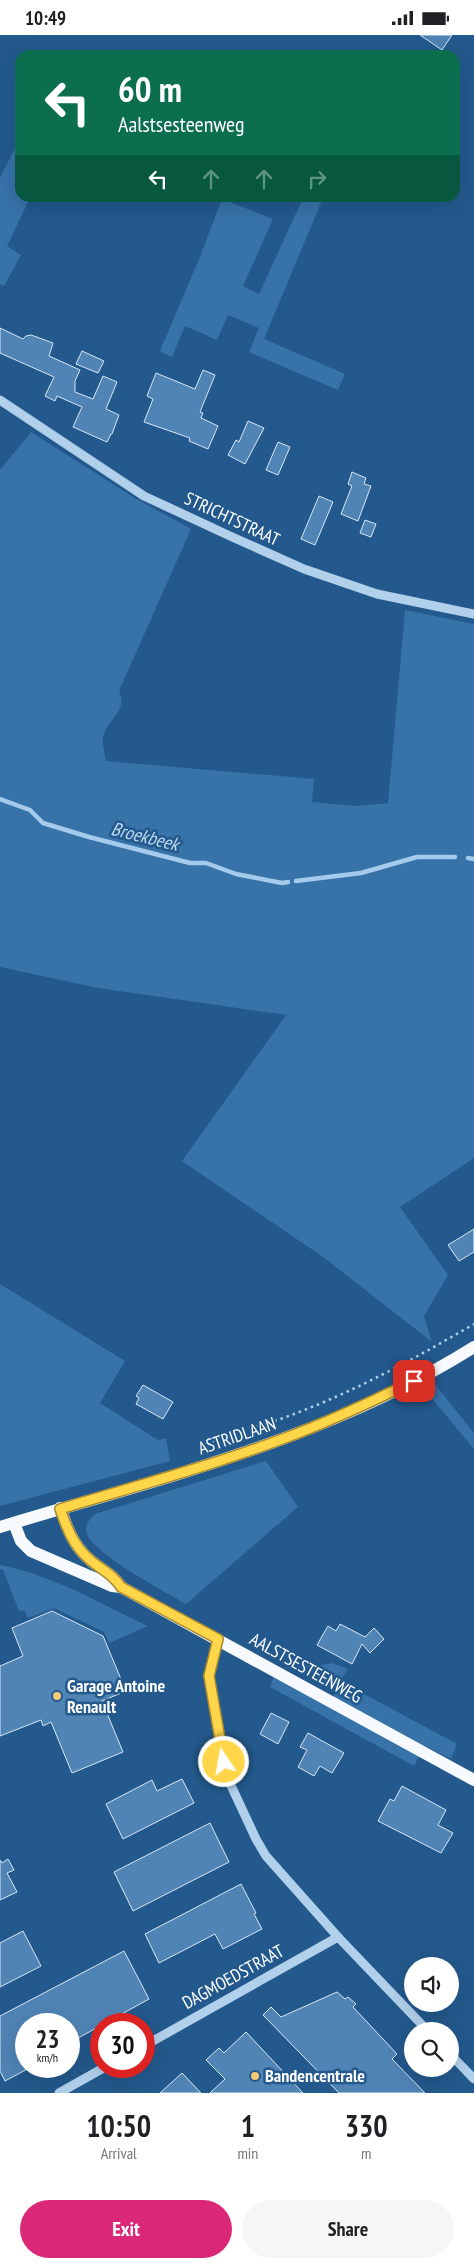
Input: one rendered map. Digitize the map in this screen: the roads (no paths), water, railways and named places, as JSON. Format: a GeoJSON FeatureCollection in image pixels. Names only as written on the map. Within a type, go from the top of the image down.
{"type":"FeatureCollection","features":[{"type":"Feature","properties":{"kind":"main road","name":"ASTRIDLAAN"},"geometry":{"type":"LineString","coordinates":[[0,1527],[194,1470],[286,1438],[359,1408],[414,1381],[474,1347]]}},
{"type":"Feature","properties":{"kind":"main road","name":"AALSTSESTEENWEG"},"geometry":{"type":"LineString","coordinates":[[60,1509],[72,1540],[90,1559],[115,1577],[121,1587]]}},
{"type":"Feature","properties":{"kind":"main road","name":"AALSTSESTEENWEG"},"geometry":{"type":"LineString","coordinates":[[14,1523],[21,1541],[31,1551],[112,1586],[121,1587],[474,1780]]}},
{"type":"Feature","properties":{"kind":"street","name":"STRICHTSTRAAT"},"geometry":{"type":"LineString","coordinates":[[0,400],[144,497],[230,537],[304,569],[376,594],[474,614]]}},
{"type":"Feature","properties":{"kind":"street"},"geometry":{"type":"LineString","coordinates":[[218,1639],[209,1676],[228,1779],[266,1856],[338,1937],[419,2022]]}},
{"type":"Feature","properties":{"kind":"street","name":"DAGMOEDSTRAAT"},"geometry":{"type":"LineString","coordinates":[[155,2040],[338,1937]]}},
{"type":"Feature","properties":{"kind":"street"},"geometry":{"type":"LineString","coordinates":[[459,2063],[474,2079]]}},
{"type":"Feature","properties":{"kind":"street"},"geometry":{"type":"LineString","coordinates":[[59,2093],[90,2076]]}},
{"type":"Feature","properties":{"kind":"waterway","name":"Broekbeek"},"geometry":{"type":"LineString","coordinates":[[0,799],[30,810],[43,823],[89,837],[190,863],[206,863],[236,874],[282,883],[288,882]]}},
{"type":"Feature","properties":{"kind":"waterway","name":"Broekbeek"},"geometry":{"type":"LineString","coordinates":[[296,881],[361,873],[417,857],[455,857]]}},
{"type":"Feature","properties":{"kind":"waterway","name":"Broekbeek"},"geometry":{"type":"LineString","coordinates":[[468,858],[474,859]]}},
{"type":"Feature","properties":{"kind":"place","name":"Garage Antoine Renault"},"geometry":{"type":"Point","coordinates":[57,1696]}},
{"type":"Feature","properties":{"kind":"place","name":"Bandencentrale"},"geometry":{"type":"Point","coordinates":[255,2076]}}]}
